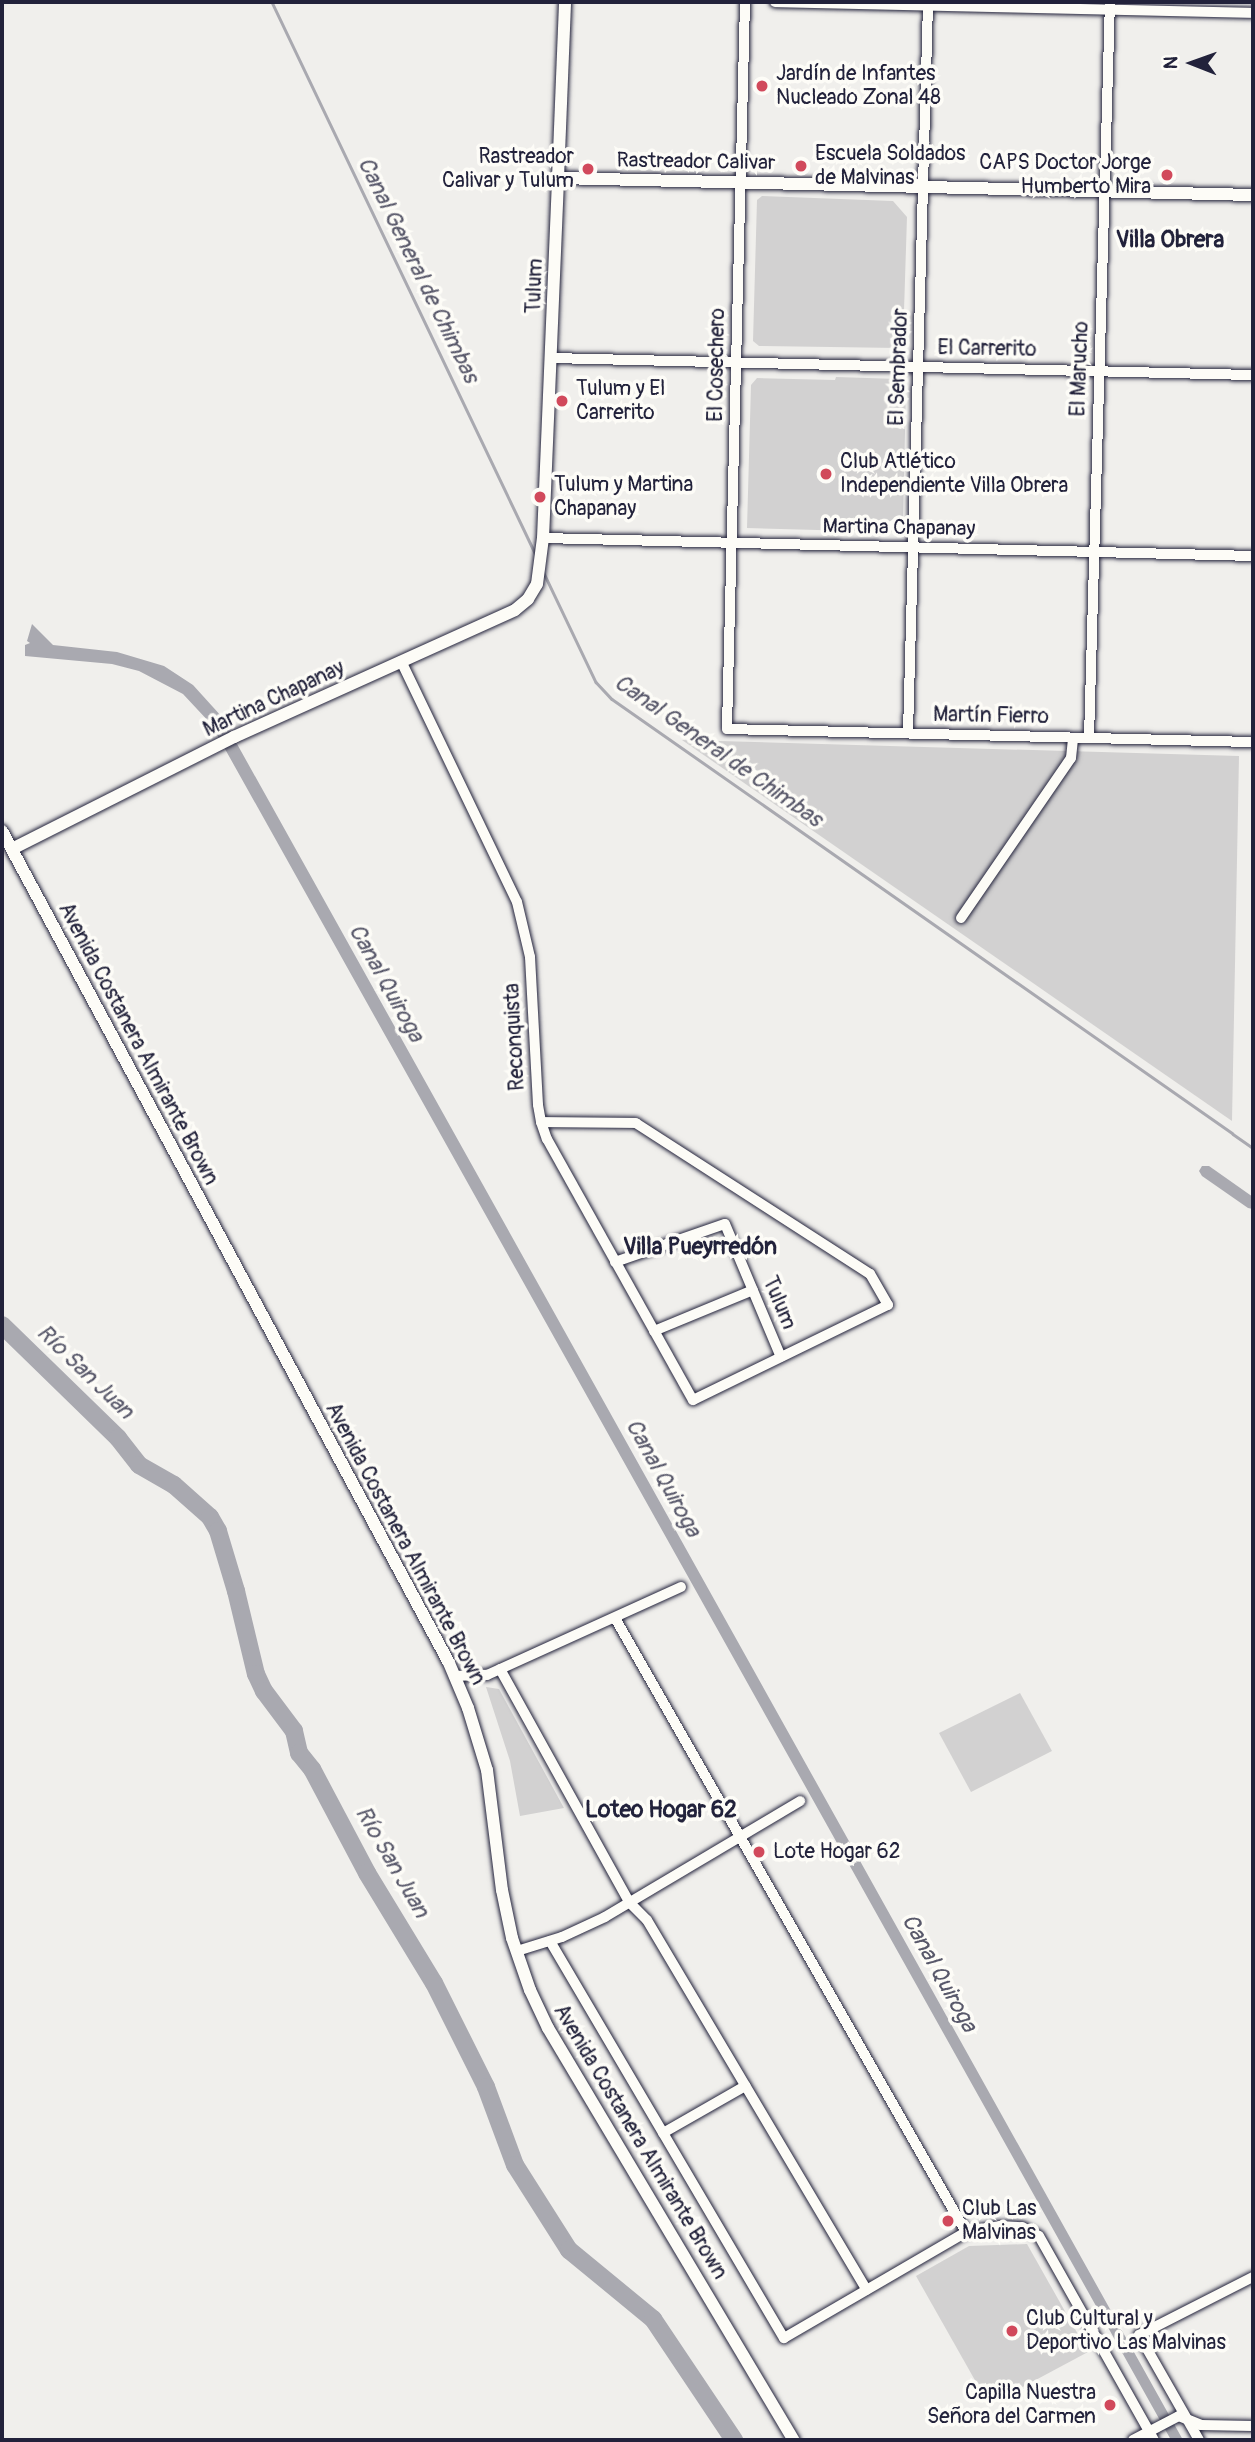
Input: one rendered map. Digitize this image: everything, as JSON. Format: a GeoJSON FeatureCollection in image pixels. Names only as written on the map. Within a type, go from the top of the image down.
{"type":"FeatureCollection","features":[{"type":"Feature","properties":{"kind":"main road","name":"Tulum"},"geometry":{"type":"LineString","coordinates":[[540,567],[565,2]]}},
{"type":"Feature","properties":{"kind":"main road","name":"Rastreador Calivar"},"geometry":{"type":"LineString","coordinates":[[558,178],[1253,195]]}},
{"type":"Feature","properties":{"kind":"main road","name":"Martina Chapanay"},"geometry":{"type":"LineString","coordinates":[[12,849],[234,737],[515,610],[533,592],[540,567]]}},
{"type":"Feature","properties":{"kind":"main road","name":"Avenida Costanera Almirante Brown"},"geometry":{"type":"LineString","coordinates":[[2,831],[454,1675],[485,1763],[502,1890],[517,1951],[530,1990],[555,2041],[794,2440]]}},
{"type":"Feature","properties":{"kind":"street","name":"El Cosechero"},"geometry":{"type":"LineString","coordinates":[[727,729],[745,2]]}},
{"type":"Feature","properties":{"kind":"street"},"geometry":{"type":"LineString","coordinates":[[775,2],[1110,6],[1253,13]]}},
{"type":"Feature","properties":{"kind":"street","name":"El Sembrador"},"geometry":{"type":"LineString","coordinates":[[908,733],[928,4]]}},
{"type":"Feature","properties":{"kind":"street","name":"El Marucho"},"geometry":{"type":"LineString","coordinates":[[1089,738],[1110,6]]}},
{"type":"Feature","properties":{"kind":"street","name":"El Carrerito"},"geometry":{"type":"LineString","coordinates":[[551,358],[1253,375]]}},
{"type":"Feature","properties":{"kind":"street","name":"Martina Chapanay"},"geometry":{"type":"LineString","coordinates":[[543,538],[1253,556]]}},
{"type":"Feature","properties":{"kind":"street","name":"Reconquista"},"geometry":{"type":"LineString","coordinates":[[401,660],[517,902],[530,957],[541,1122],[547,1139],[693,1400],[781,1357]]}},
{"type":"Feature","properties":{"kind":"street","name":"Martín Fierro"},"geometry":{"type":"LineString","coordinates":[[727,729],[1253,742]]}},
{"type":"Feature","properties":{"kind":"street"},"geometry":{"type":"LineString","coordinates":[[961,918],[1071,758],[1073,738]]}},
{"type":"Feature","properties":{"kind":"street"},"geometry":{"type":"LineString","coordinates":[[541,1122],[636,1123],[870,1274],[888,1306],[781,1357]]}},
{"type":"Feature","properties":{"kind":"street","name":"Tulum"},"geometry":{"type":"LineString","coordinates":[[615,1262],[725,1224],[781,1357]]}},
{"type":"Feature","properties":{"kind":"street"},"geometry":{"type":"LineString","coordinates":[[654,1331],[753,1290]]}},
{"type":"Feature","properties":{"kind":"street"},"geometry":{"type":"LineString","coordinates":[[454,1675],[487,1675],[500,1670],[681,1587]]}},
{"type":"Feature","properties":{"kind":"street"},"geometry":{"type":"LineString","coordinates":[[615,1618],[966,2232]]}},
{"type":"Feature","properties":{"kind":"street"},"geometry":{"type":"LineString","coordinates":[[500,1670],[629,1902],[647,1920],[867,2290]]}},
{"type":"Feature","properties":{"kind":"street"},"geometry":{"type":"LineString","coordinates":[[517,1951],[550,1941],[605,1917],[800,1801]]}},
{"type":"Feature","properties":{"kind":"street"},"geometry":{"type":"LineString","coordinates":[[550,1941],[784,2338],[966,2232],[989,2227],[1017,2226],[1039,2236],[1151,2436]]}},
{"type":"Feature","properties":{"kind":"street"},"geometry":{"type":"LineString","coordinates":[[663,2133],[745,2086]]}},
{"type":"Feature","properties":{"kind":"street"},"geometry":{"type":"LineString","coordinates":[[1199,2440],[1139,2335],[1253,2277]]}},
{"type":"Feature","properties":{"kind":"street"},"geometry":{"type":"LineString","coordinates":[[1133,2440],[1151,2436],[1160,2425],[1179,2416],[1201,2425],[1253,2426]]}},
{"type":"Feature","properties":{"kind":"shaded area"},"geometry":{"type":"Polygon","coordinates":[[[762,196],[893,201],[907,217],[903,342],[899,348],[759,346],[753,341],[757,200],[762,196]]]}},
{"type":"Feature","properties":{"kind":"shaded area","name":"Club Atlético Independiente Villa Obrera"},"geometry":{"type":"Polygon","coordinates":[[[836,377],[898,379],[906,386],[903,521],[891,532],[747,528],[751,385],[757,378],[835,380],[836,377]]]}},
{"type":"Feature","properties":{"kind":"shaded area"},"geometry":{"type":"Polygon","coordinates":[[[32,624],[53,645],[117,652],[164,666],[193,685],[222,717],[1183,2440],[1171,2440],[211,724],[183,694],[139,671],[112,664],[25,656],[25,645],[30,643],[27,641],[32,624]]]}},
{"type":"Feature","properties":{"kind":"shaded area"},"geometry":{"type":"Polygon","coordinates":[[[682,740],[1239,756],[1232,1121],[682,740]]]}},
{"type":"Feature","properties":{"kind":"shaded area"},"geometry":{"type":"Polygon","coordinates":[[[1202,1166],[1209,1166],[1253,1197],[1253,1209],[1202,1176],[1199,1171],[1202,1166]]]}},
{"type":"Feature","properties":{"kind":"shaded area"},"geometry":{"type":"Polygon","coordinates":[[[486,1687],[499,1689],[564,1808],[520,1816],[510,1761],[486,1687]]]}},
{"type":"Feature","properties":{"kind":"shaded area"},"geometry":{"type":"Polygon","coordinates":[[[1020,1693],[1052,1751],[971,1792],[939,1733],[1020,1693]]]}},
{"type":"Feature","properties":{"kind":"shaded area","name":"Club Cultural y Deportivo Las Malvinas"},"geometry":{"type":"Polygon","coordinates":[[[1027,2244],[1088,2352],[989,2405],[916,2276],[969,2246],[1027,2244]]]}},
{"type":"Feature","properties":{"kind":"waterway","name":"Canal General de Chimbas"},"geometry":{"type":"LineString","coordinates":[[272,2],[536,555]]}},
{"type":"Feature","properties":{"kind":"waterway","name":"Canal General de Chimbas"},"geometry":{"type":"LineString","coordinates":[[543,571],[596,682],[612,699],[1232,1133]]}},
{"type":"Feature","properties":{"kind":"waterway","name":"Canal General de Chimbas"},"geometry":{"type":"LineString","coordinates":[[1233,1134],[1253,1148]]}},
{"type":"Feature","properties":{"kind":"waterway","name":"Río San Juan"},"geometry":{"type":"LineString","coordinates":[[2,1325],[118,1438],[139,1465],[174,1485],[210,1517],[218,1531],[256,1674],[264,1691],[294,1731],[299,1753],[312,1769],[367,1873],[434,1983],[486,2087],[515,2165],[569,2250],[653,2319],[734,2440]]}},
{"type":"Feature","properties":{"kind":"place","name":"Jardín de Infantes Nucleado Zonal 48"},"geometry":{"type":"Point","coordinates":[762,86]}},
{"type":"Feature","properties":{"kind":"place","name":"Escuela Soldados de Malvinas"},"geometry":{"type":"Point","coordinates":[801,166]}},
{"type":"Feature","properties":{"kind":"place","name":"Rastreador Calivar y Tulum"},"geometry":{"type":"Point","coordinates":[588,169]}},
{"type":"Feature","properties":{"kind":"place","name":"CAPS Doctor Jorge Humberto Mira"},"geometry":{"type":"Point","coordinates":[1167,175]}},
{"type":"Feature","properties":{"kind":"place","name":"Tulum y El Carrerito"},"geometry":{"type":"Point","coordinates":[562,401]}},
{"type":"Feature","properties":{"kind":"place","name":"Club Atlético Independiente Villa Obrera"},"geometry":{"type":"Point","coordinates":[826,474]}},
{"type":"Feature","properties":{"kind":"place","name":"Tulum y Martina Chapanay"},"geometry":{"type":"Point","coordinates":[540,497]}},
{"type":"Feature","properties":{"kind":"place","name":"Lote Hogar 62"},"geometry":{"type":"Point","coordinates":[759,1852]}},
{"type":"Feature","properties":{"kind":"place","name":"Club Las Malvinas"},"geometry":{"type":"Point","coordinates":[948,2221]}},
{"type":"Feature","properties":{"kind":"place","name":"Club Cultural y Deportivo Las Malvinas"},"geometry":{"type":"Point","coordinates":[1012,2331]}},
{"type":"Feature","properties":{"kind":"place","name":"Capilla Nuestra Señora del Carmen"},"geometry":{"type":"Point","coordinates":[1110,2405]}},
{"type":"Feature","properties":{"kind":"district","name":"Villa Obrera"},"geometry":{"type":"Point","coordinates":[1170,240]}},
{"type":"Feature","properties":{"kind":"district","name":"Villa Pueyrredón"},"geometry":{"type":"Point","coordinates":[700,1247]}},
{"type":"Feature","properties":{"kind":"district","name":"Loteo Hogar 62"},"geometry":{"type":"Point","coordinates":[661,1810]}},
{"type":"Feature","properties":{"kind":"water label","name":"Canal Quiroga"},"geometry":{"type":"Point","coordinates":[386,983]}},
{"type":"Feature","properties":{"kind":"water label","name":"Canal Quiroga"},"geometry":{"type":"Point","coordinates":[663,1478]}},
{"type":"Feature","properties":{"kind":"water label","name":"Canal Quiroga"},"geometry":{"type":"Point","coordinates":[939,1973]}}]}
